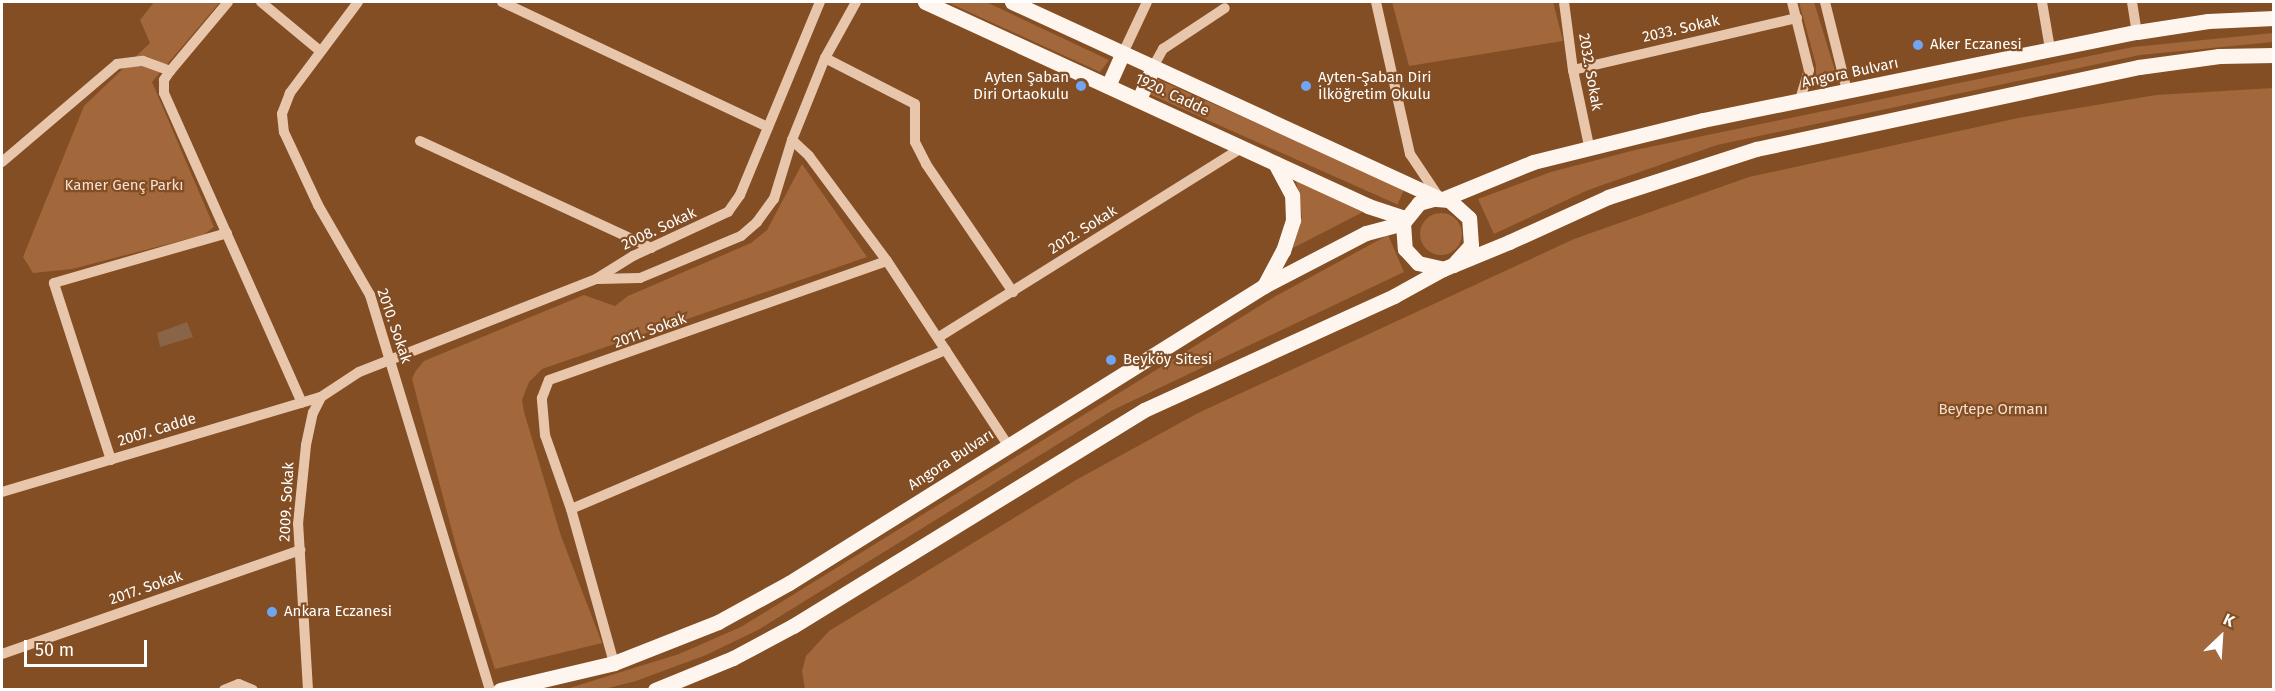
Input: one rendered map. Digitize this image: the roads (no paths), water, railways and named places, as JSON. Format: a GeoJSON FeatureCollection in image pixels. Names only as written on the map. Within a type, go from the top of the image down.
{"type":"FeatureCollection","features":[{"type":"Feature","properties":{"kind":"main road","name":"1920. Cadde"},"geometry":{"type":"LineString","coordinates":[[925,2],[1368,206],[1404,220]]}},
{"type":"Feature","properties":{"kind":"main road","name":"1920. Cadde"},"geometry":{"type":"LineString","coordinates":[[1012,2],[1032,5],[1123,53],[1440,199]]}},
{"type":"Feature","properties":{"kind":"main road","name":"Angora Bulvarı"},"geometry":{"type":"LineString","coordinates":[[500,690],[614,663],[728,617],[1263,286],[1366,233],[1404,220],[1419,203],[1440,199],[1486,178],[1589,146],[2137,32],[2208,21],[2274,18]]}},
{"type":"Feature","properties":{"kind":"main road"},"geometry":{"type":"LineString","coordinates":[[1108,86],[1123,53]]}},
{"type":"Feature","properties":{"kind":"main road"},"geometry":{"type":"LineString","coordinates":[[655,690],[734,658],[793,626],[1144,410],[1394,296],[1448,267],[1608,197],[1756,148],[2148,66],[2219,56],[2274,55]]}},
{"type":"Feature","properties":{"kind":"main road"},"geometry":{"type":"LineString","coordinates":[[1138,99],[1153,67]]}},
{"type":"Feature","properties":{"kind":"main road"},"geometry":{"type":"LineString","coordinates":[[1263,286],[1283,251],[1293,220],[1292,195],[1275,163]]}},
{"type":"Feature","properties":{"kind":"main road"},"geometry":{"type":"LineString","coordinates":[[1404,220],[1402,241],[1410,257],[1426,267],[1448,267],[1468,252],[1473,232],[1461,207],[1440,199]]}},
{"type":"Feature","properties":{"kind":"street"},"geometry":{"type":"LineString","coordinates":[[228,2],[170,71],[164,81],[164,93],[302,403]]}},
{"type":"Feature","properties":{"kind":"street"},"geometry":{"type":"LineString","coordinates":[[261,2],[320,51]]}},
{"type":"Feature","properties":{"kind":"street","name":"2010. Sokak"},"geometry":{"type":"LineString","coordinates":[[358,2],[290,93],[282,114],[284,132],[318,205],[370,295],[490,690]]}},
{"type":"Feature","properties":{"kind":"street"},"geometry":{"type":"LineString","coordinates":[[502,2],[768,128]]}},
{"type":"Feature","properties":{"kind":"street","name":"2008. Sokak"},"geometry":{"type":"LineString","coordinates":[[390,360],[596,279],[652,248],[728,212],[740,195],[820,2]]}},
{"type":"Feature","properties":{"kind":"street"},"geometry":{"type":"LineString","coordinates":[[596,279],[640,278],[741,236],[774,199],[792,140],[825,58],[856,2]]}},
{"type":"Feature","properties":{"kind":"street"},"geometry":{"type":"LineString","coordinates":[[1123,53],[1147,2]]}},
{"type":"Feature","properties":{"kind":"street"},"geometry":{"type":"LineString","coordinates":[[1376,2],[1410,154],[1440,199]]}},
{"type":"Feature","properties":{"kind":"street","name":"2032. Sokak"},"geometry":{"type":"LineString","coordinates":[[1564,2],[1573,70],[1589,146]]}},
{"type":"Feature","properties":{"kind":"street"},"geometry":{"type":"LineString","coordinates":[[1792,2],[1809,70],[1799,102]]}},
{"type":"Feature","properties":{"kind":"street"},"geometry":{"type":"LineString","coordinates":[[1825,2],[1847,91]]}},
{"type":"Feature","properties":{"kind":"street"},"geometry":{"type":"LineString","coordinates":[[2042,2],[2050,50]]}},
{"type":"Feature","properties":{"kind":"street"},"geometry":{"type":"LineString","coordinates":[[2132,2],[2137,32]]}},
{"type":"Feature","properties":{"kind":"street"},"geometry":{"type":"LineString","coordinates":[[1153,67],[1163,50],[1225,8]]}},
{"type":"Feature","properties":{"kind":"street","name":"2033. Sokak"},"geometry":{"type":"LineString","coordinates":[[1573,70],[1797,18]]}},
{"type":"Feature","properties":{"kind":"street"},"geometry":{"type":"LineString","coordinates":[[825,58],[915,104],[915,142],[926,164],[1013,292]]}},
{"type":"Feature","properties":{"kind":"street"},"geometry":{"type":"LineString","coordinates":[[2,162],[110,68],[134,60],[170,71]]}},
{"type":"Feature","properties":{"kind":"street"},"geometry":{"type":"LineString","coordinates":[[792,140],[809,156],[887,261],[1008,445]]}},
{"type":"Feature","properties":{"kind":"street"},"geometry":{"type":"LineString","coordinates":[[420,141],[652,248]]}},
{"type":"Feature","properties":{"kind":"street","name":"2012. Sokak"},"geometry":{"type":"LineString","coordinates":[[939,337],[1242,148]]}},
{"type":"Feature","properties":{"kind":"street"},"geometry":{"type":"LineString","coordinates":[[111,460],[54,283],[227,233]]}},
{"type":"Feature","properties":{"kind":"street","name":"2011. Sokak"},"geometry":{"type":"LineString","coordinates":[[614,663],[571,509],[545,435],[542,398],[549,380],[887,261]]}},
{"type":"Feature","properties":{"kind":"street"},"geometry":{"type":"LineString","coordinates":[[571,509],[946,350]]}},
{"type":"Feature","properties":{"kind":"street"},"geometry":{"type":"LineString","coordinates":[[321,398],[359,372],[390,360]]}},
{"type":"Feature","properties":{"kind":"street","name":"2007. Cadde"},"geometry":{"type":"LineString","coordinates":[[2,492],[321,398]]}},
{"type":"Feature","properties":{"kind":"street","name":"2009. Sokak"},"geometry":{"type":"LineString","coordinates":[[308,690],[300,550],[306,445],[312,413],[321,398]]}},
{"type":"Feature","properties":{"kind":"street","name":"2017. Sokak"},"geometry":{"type":"LineString","coordinates":[[2,654],[300,550]]}},
{"type":"Feature","properties":{"kind":"street"},"geometry":{"type":"LineString","coordinates":[[224,690],[239,684],[253,690]]}},
{"type":"Feature","properties":{"kind":"place","name":"Aker Eczanesi"},"geometry":{"type":"Point","coordinates":[1918,45]}},
{"type":"Feature","properties":{"kind":"place","name":"Ayten Şaban Diri Ortaokulu"},"geometry":{"type":"Point","coordinates":[1081,86]}},
{"type":"Feature","properties":{"kind":"place","name":"Ayten-Şaban Diri İlköğretim Okulu"},"geometry":{"type":"Point","coordinates":[1306,86]}},
{"type":"Feature","properties":{"kind":"place","name":"Beyköy Sitesi"},"geometry":{"type":"Point","coordinates":[1111,360]}},
{"type":"Feature","properties":{"kind":"place","name":"Ankara Eczanesi"},"geometry":{"type":"Point","coordinates":[272,612]}},
{"type":"Feature","properties":{"kind":"park label","name":"Kamer Genç Parkı"},"geometry":{"type":"Point","coordinates":[124,186]}},
{"type":"Feature","properties":{"kind":"park label","name":"Beytepe Ormanı"},"geometry":{"type":"Point","coordinates":[1993,410]}}]}
